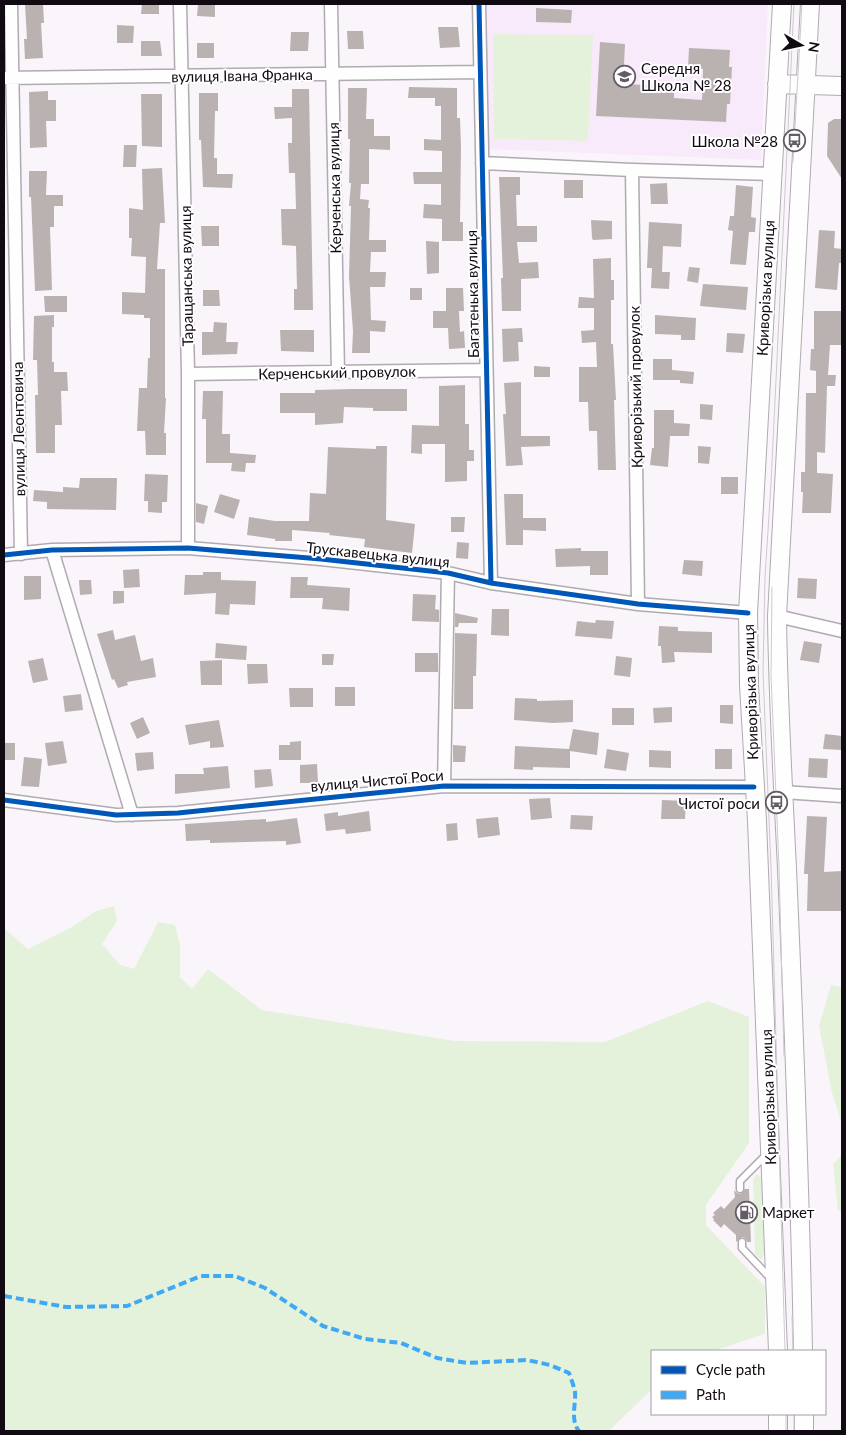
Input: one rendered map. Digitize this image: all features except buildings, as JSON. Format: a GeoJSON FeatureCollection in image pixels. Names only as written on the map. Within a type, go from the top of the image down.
{"type":"FeatureCollection","features":[{"type":"Feature","properties":{"kind":"main road","name":"Криворізька вулиця"},"geometry":{"type":"LineString","coordinates":[[778,1350],[748,613],[782,4]]}},
{"type":"Feature","properties":{"kind":"main road","name":"Криворізька вулиця"},"geometry":{"type":"LineString","coordinates":[[803,1350],[777,616],[810,4]]}},
{"type":"Feature","properties":{"kind":"main road"},"geometry":{"type":"LineString","coordinates":[[777,84],[842,86]]}},
{"type":"Feature","properties":{"kind":"main road"},"geometry":{"type":"LineString","coordinates":[[778,1415],[778,1431]]}},
{"type":"Feature","properties":{"kind":"main road"},"geometry":{"type":"LineString","coordinates":[[804,1415],[804,1431]]}},
{"type":"Feature","properties":{"kind":"street","name":"вулиця Леонтовича"},"geometry":{"type":"LineString","coordinates":[[11,4],[8,78],[20,554]]}},
{"type":"Feature","properties":{"kind":"street","name":"Таращанська вулиця"},"geometry":{"type":"LineString","coordinates":[[180,4],[188,374],[188,548]]}},
{"type":"Feature","properties":{"kind":"street","name":"Керченська вулиця"},"geometry":{"type":"LineString","coordinates":[[331,4],[338,373]]}},
{"type":"Feature","properties":{"kind":"street","name":"Багатенька вулиця"},"geometry":{"type":"LineString","coordinates":[[479,4],[491,583]]}},
{"type":"Feature","properties":{"kind":"street","name":"вулиця Івана Франка"},"geometry":{"type":"LineString","coordinates":[[8,78],[480,72]]}},
{"type":"Feature","properties":{"kind":"street"},"geometry":{"type":"LineString","coordinates":[[482,163],[772,174]]}},
{"type":"Feature","properties":{"kind":"street","name":"Криворізький провулок"},"geometry":{"type":"LineString","coordinates":[[632,170],[638,604]]}},
{"type":"Feature","properties":{"kind":"street","name":"Керченський провулок"},"geometry":{"type":"LineString","coordinates":[[188,374],[486,370]]}},
{"type":"Feature","properties":{"kind":"street","name":"Трускавецька вулиця"},"geometry":{"type":"LineString","coordinates":[[4,555],[52,550],[188,548],[321,559],[448,573],[491,583],[638,604],[748,613]]}},
{"type":"Feature","properties":{"kind":"street"},"geometry":{"type":"LineString","coordinates":[[52,550],[132,815]]}},
{"type":"Feature","properties":{"kind":"street"},"geometry":{"type":"LineString","coordinates":[[444,786],[448,573]]}},
{"type":"Feature","properties":{"kind":"street"},"geometry":{"type":"LineString","coordinates":[[777,616],[842,631]]}},
{"type":"Feature","properties":{"kind":"street","name":"вулиця Чистої Роси"},"geometry":{"type":"LineString","coordinates":[[4,800],[116,815],[132,815],[178,813],[444,786],[754,787]]}},
{"type":"Feature","properties":{"kind":"street"},"geometry":{"type":"LineString","coordinates":[[783,792],[842,796]]}},
{"type":"Feature","properties":{"kind":"lane"},"geometry":{"type":"LineString","coordinates":[[740,1189],[740,1181],[770,1151]]}},
{"type":"Feature","properties":{"kind":"lane"},"geometry":{"type":"LineString","coordinates":[[742,1242],[742,1248],[774,1283]]}},
{"type":"Feature","properties":{"kind":"shaded area","name":"Середня Школа № 28"},"geometry":{"type":"Polygon","coordinates":[[[484,4],[768,4],[761,160],[487,149],[484,4]]]}},
{"type":"Feature","properties":{"kind":"green space"},"geometry":{"type":"Polygon","coordinates":[[[493,34],[593,35],[588,141],[494,139],[493,34]]]}},
{"type":"Feature","properties":{"kind":"green space"},"geometry":{"type":"Polygon","coordinates":[[[4,903],[5,929],[28,949],[72,927],[96,911],[114,906],[117,921],[102,944],[120,965],[134,969],[158,922],[175,925],[180,945],[180,977],[192,989],[208,969],[262,1010],[455,1041],[605,1042],[708,1001],[749,1017],[749,1143],[706,1205],[706,1225],[765,1287],[765,1334],[716,1350],[651,1350],[651,1390],[609,1431],[4,1431],[4,903]]]}},
{"type":"Feature","properties":{"kind":"green space"},"geometry":{"type":"Polygon","coordinates":[[[831,985],[842,987],[842,1124],[832,1093],[819,1026],[831,985]]]}},
{"type":"Feature","properties":{"kind":"green space"},"geometry":{"type":"Polygon","coordinates":[[[842,1155],[842,1212],[838,1210],[833,1164],[842,1155]]]}},
{"type":"Feature","properties":{"kind":"green space"},"geometry":{"type":"Polygon","coordinates":[[[757,1173],[763,1180],[765,1252],[761,1260],[755,1254],[753,1180],[757,1173]]]}},
{"type":"Feature","properties":{"kind":"tram line"},"geometry":{"type":"LineString","coordinates":[[785,1350],[771,868],[763,672],[765,577],[794,4]]}},
{"type":"Feature","properties":{"kind":"tram line"},"geometry":{"type":"LineString","coordinates":[[793,162],[802,4]]}},
{"type":"Feature","properties":{"kind":"tram line"},"geometry":{"type":"LineString","coordinates":[[772,587],[771,675],[784,1056]]}},
{"type":"Feature","properties":{"kind":"tram line"},"geometry":{"type":"LineString","coordinates":[[792,1316],[793,1350]]}},
{"type":"Feature","properties":{"kind":"tram line"},"geometry":{"type":"LineString","coordinates":[[786,1415],[786,1431]]}},
{"type":"Feature","properties":{"kind":"tram line"},"geometry":{"type":"LineString","coordinates":[[794,1415],[794,1431]]}},
{"type":"Feature","properties":{"kind":"marked path"},"geometry":{"type":"LineString","coordinates":[[4,1296],[66,1307],[127,1306],[201,1276],[235,1276],[265,1288],[323,1326],[365,1339],[401,1343],[437,1358],[467,1363],[527,1360],[550,1365],[569,1373],[575,1392],[575,1422],[579,1431]]}},
{"type":"Feature","properties":{"kind":"cycle path"},"geometry":{"type":"LineString","coordinates":[[479,4],[491,583]]}},
{"type":"Feature","properties":{"kind":"cycle path"},"geometry":{"type":"LineString","coordinates":[[4,555],[52,550],[188,548],[321,559],[448,573],[491,583],[638,604],[748,613]]}},
{"type":"Feature","properties":{"kind":"cycle path"},"geometry":{"type":"LineString","coordinates":[[4,800],[116,815],[178,813],[444,786],[754,787]]}},
{"type":"Feature","properties":{"kind":"place","name":"Середня Школа № 28"},"geometry":{"type":"Point","coordinates":[625,77]}},
{"type":"Feature","properties":{"kind":"place","name":"Школа №28"},"geometry":{"type":"Point","coordinates":[794,141]}},
{"type":"Feature","properties":{"kind":"place","name":"Чистої роси"},"geometry":{"type":"Point","coordinates":[776,803]}},
{"type":"Feature","properties":{"kind":"place","name":"Маркет"},"geometry":{"type":"Point","coordinates":[746,1212]}}]}
